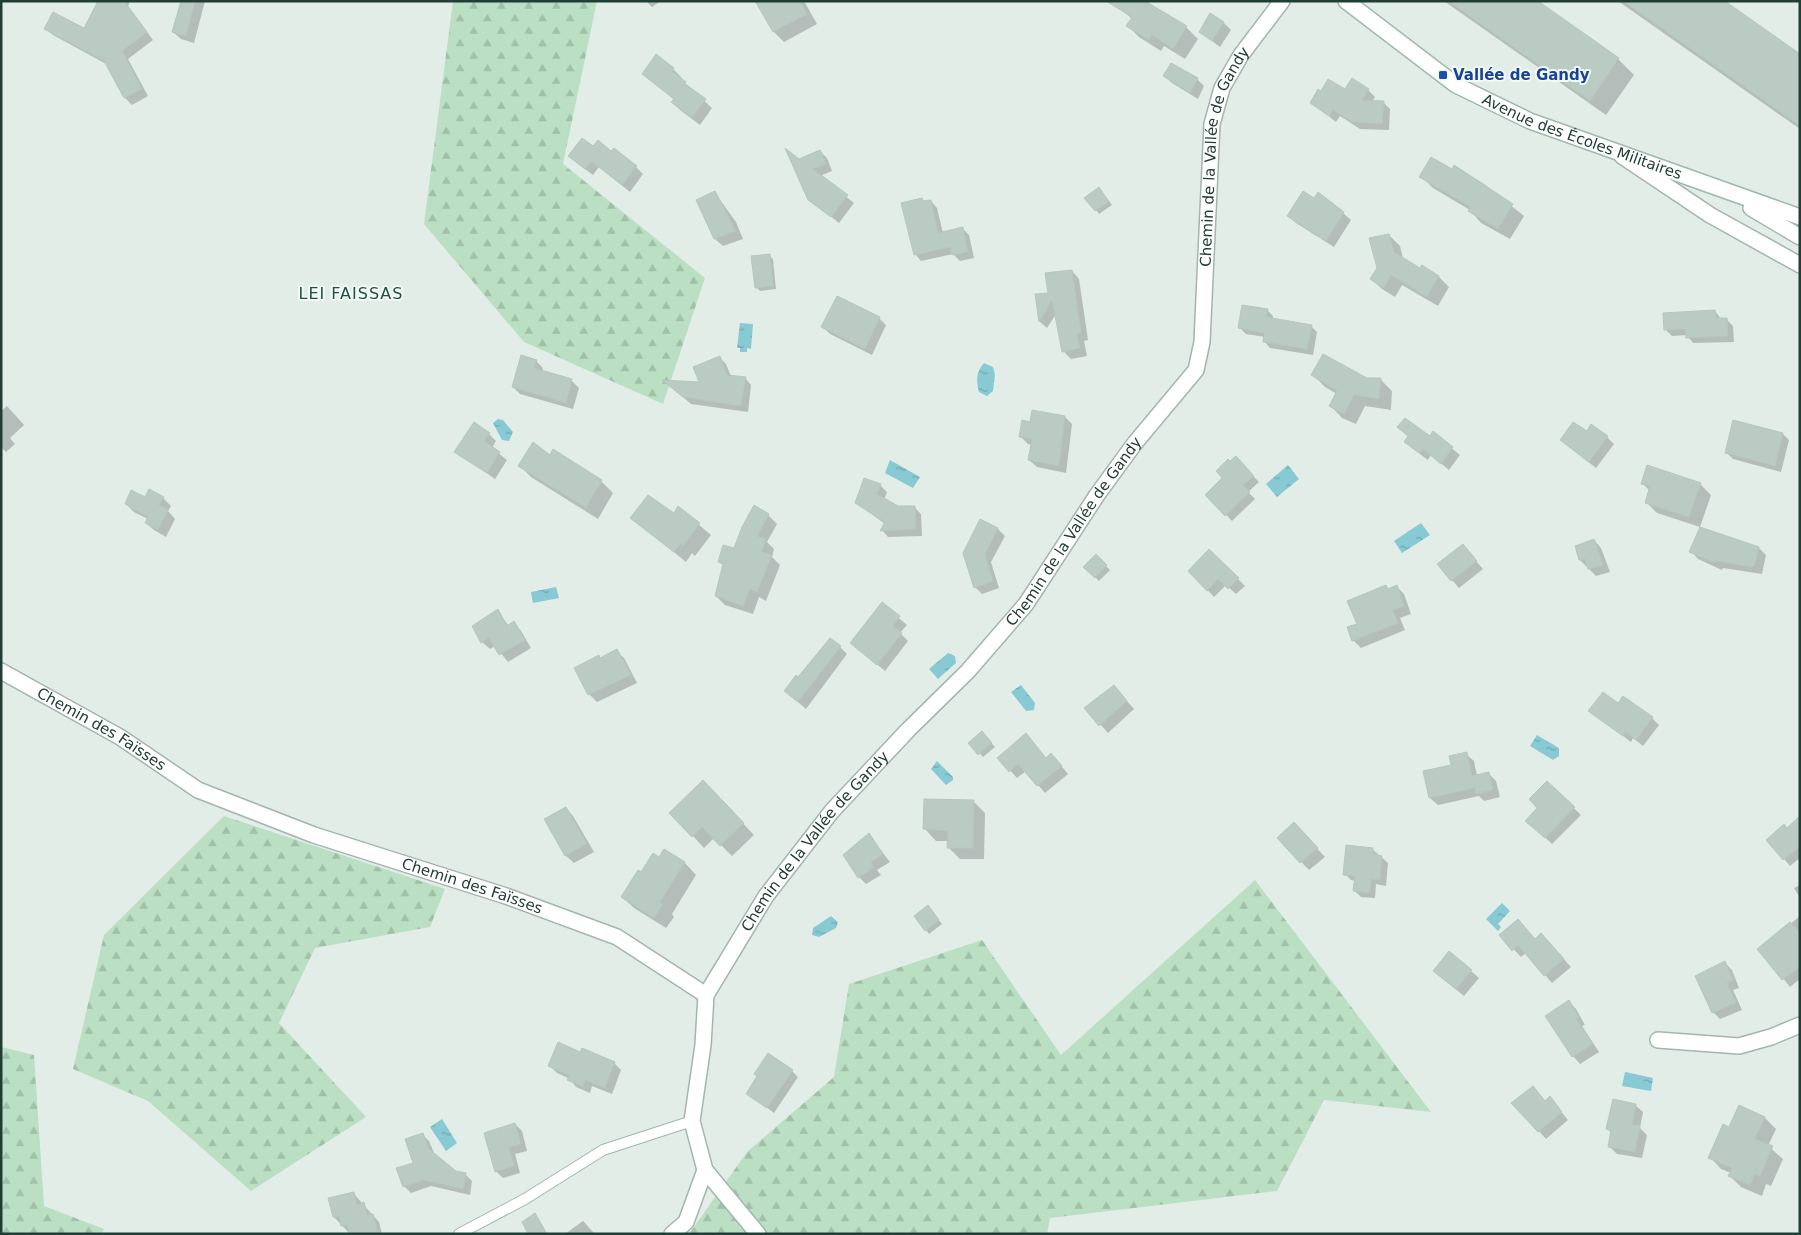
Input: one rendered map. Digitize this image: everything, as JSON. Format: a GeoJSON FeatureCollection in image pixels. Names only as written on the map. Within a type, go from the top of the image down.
{"type":"FeatureCollection","features":[{"type":"Feature","properties":{"kind":"street","name":"Chemin de la Vallée de Gandy"},"geometry":{"type":"LineString","coordinates":[[706,995],[766,896],[832,811],[908,730],[968,671],[1026,604],[1097,495],[1135,443],[1196,370],[1202,342],[1212,124],[1222,88],[1231,72],[1282,1]]}},
{"type":"Feature","properties":{"kind":"street","name":"Avenue des Écoles Militaires"},"geometry":{"type":"LineString","coordinates":[[1346,1],[1456,85],[1530,121],[1726,193],[1800,217]]}},
{"type":"Feature","properties":{"kind":"street"},"geometry":{"type":"LineString","coordinates":[[1616,153],[1710,215],[1800,265]]}},
{"type":"Feature","properties":{"kind":"street","name":"Avenue des Écoles Militaires"},"geometry":{"type":"LineString","coordinates":[[1726,193],[1800,238]]}},
{"type":"Feature","properties":{"kind":"street","name":"Chemin des Faïsses"},"geometry":{"type":"LineString","coordinates":[[1,671],[120,736],[198,790],[314,835],[506,896],[617,937],[706,995]]}},
{"type":"Feature","properties":{"kind":"street"},"geometry":{"type":"LineString","coordinates":[[706,995],[703,1045],[692,1121],[705,1170],[758,1234]]}},
{"type":"Feature","properties":{"kind":"street"},"geometry":{"type":"LineString","coordinates":[[1658,1040],[1739,1046],[1771,1037],[1800,1025]]}},
{"type":"Feature","properties":{"kind":"street"},"geometry":{"type":"LineString","coordinates":[[672,1234],[686,1222],[705,1170]]}},
{"type":"Feature","properties":{"kind":"lane"},"geometry":{"type":"LineString","coordinates":[[459,1234],[524,1199],[603,1150],[692,1121]]}},
{"type":"Feature","properties":{"kind":"green space"},"geometry":{"type":"Polygon","coordinates":[[[453,1],[597,1],[563,164],[705,278],[663,404],[524,342],[424,224],[453,1]]]}},
{"type":"Feature","properties":{"kind":"green space"},"geometry":{"type":"Polygon","coordinates":[[[224,816],[445,889],[430,927],[315,948],[279,1023],[366,1117],[251,1191],[148,1101],[73,1069],[104,935],[224,816]]]}},
{"type":"Feature","properties":{"kind":"green space"},"geometry":{"type":"Polygon","coordinates":[[[1255,880],[1431,1112],[1324,1100],[1277,1191],[1050,1218],[1047,1234],[689,1234],[747,1152],[834,1077],[849,984],[982,940],[1061,1055],[1255,880]]]}},
{"type":"Feature","properties":{"kind":"green space"},"geometry":{"type":"Polygon","coordinates":[[[1,1047],[34,1055],[44,1206],[104,1229],[102,1234],[1,1234],[1,1047]]]}},
{"type":"Feature","properties":{"kind":"water"},"geometry":{"type":"Polygon","coordinates":[[[740,323],[753,324],[751,349],[747,348],[747,352],[740,352],[740,348],[737,348],[740,323]]]}},
{"type":"Feature","properties":{"kind":"water"},"geometry":{"type":"Polygon","coordinates":[[[984,363],[993,367],[995,375],[993,391],[987,396],[979,392],[977,384],[978,373],[984,363]]]}},
{"type":"Feature","properties":{"kind":"water"},"geometry":{"type":"Polygon","coordinates":[[[498,419],[503,420],[513,432],[509,441],[502,440],[493,423],[498,419]]]}},
{"type":"Feature","properties":{"kind":"water"},"geometry":{"type":"Polygon","coordinates":[[[890,460],[920,477],[913,488],[885,473],[890,460]]]}},
{"type":"Feature","properties":{"kind":"water"},"geometry":{"type":"Polygon","coordinates":[[[1288,465],[1299,479],[1277,497],[1266,484],[1288,465]]]}},
{"type":"Feature","properties":{"kind":"water"},"geometry":{"type":"Polygon","coordinates":[[[1421,523],[1430,535],[1402,553],[1394,541],[1421,523]]]}},
{"type":"Feature","properties":{"kind":"water"},"geometry":{"type":"Polygon","coordinates":[[[556,587],[559,598],[533,603],[531,592],[556,587]]]}},
{"type":"Feature","properties":{"kind":"water"},"geometry":{"type":"Polygon","coordinates":[[[948,653],[955,656],[956,663],[938,679],[929,669],[948,653]]]}},
{"type":"Feature","properties":{"kind":"water"},"geometry":{"type":"Polygon","coordinates":[[[1021,685],[1035,703],[1034,710],[1026,711],[1011,692],[1021,685]]]}},
{"type":"Feature","properties":{"kind":"water"},"geometry":{"type":"Polygon","coordinates":[[[1537,735],[1559,748],[1559,756],[1553,760],[1530,746],[1537,735]]]}},
{"type":"Feature","properties":{"kind":"water"},"geometry":{"type":"Polygon","coordinates":[[[937,761],[953,777],[953,780],[946,785],[931,769],[937,761]]]}},
{"type":"Feature","properties":{"kind":"water"},"geometry":{"type":"Polygon","coordinates":[[[1502,903],[1510,911],[1498,924],[1501,927],[1498,931],[1486,919],[1502,903]]]}},
{"type":"Feature","properties":{"kind":"water"},"geometry":{"type":"Polygon","coordinates":[[[831,916],[838,922],[836,928],[819,937],[812,935],[813,928],[831,916]]]}},
{"type":"Feature","properties":{"kind":"water"},"geometry":{"type":"Polygon","coordinates":[[[1625,1072],[1653,1078],[1651,1091],[1622,1086],[1625,1072]]]}},
{"type":"Feature","properties":{"kind":"water"},"geometry":{"type":"Polygon","coordinates":[[[442,1119],[457,1143],[446,1151],[430,1127],[442,1119]]]}},
{"type":"Feature","properties":{"kind":"building"},"geometry":{"type":"Polygon","coordinates":[[[98,1],[124,1],[147,32],[122,51],[142,89],[124,98],[104,61],[44,29],[53,12],[84,28],[98,1]]]}},
{"type":"Feature","properties":{"kind":"building"},"geometry":{"type":"Polygon","coordinates":[[[181,1],[195,1],[186,36],[172,32],[181,1]]]}},
{"type":"Feature","properties":{"kind":"building"},"geometry":{"type":"Polygon","coordinates":[[[755,1],[800,1],[807,14],[773,32],[755,1]]]}},
{"type":"Feature","properties":{"kind":"building"},"geometry":{"type":"Polygon","coordinates":[[[1106,1],[1145,1],[1187,26],[1173,49],[1152,35],[1149,40],[1126,26],[1132,17],[1106,1]]]}},
{"type":"Feature","properties":{"kind":"building"},"geometry":{"type":"Polygon","coordinates":[[[1448,1],[1538,1],[1619,58],[1590,101],[1448,1]]]}},
{"type":"Feature","properties":{"kind":"building"},"geometry":{"type":"Polygon","coordinates":[[[1623,1],[1725,1],[1800,54],[1800,126],[1623,1]]]}},
{"type":"Feature","properties":{"kind":"building"},"geometry":{"type":"Polygon","coordinates":[[[1210,13],[1224,22],[1212,41],[1199,32],[1210,13]]]}},
{"type":"Feature","properties":{"kind":"building"},"geometry":{"type":"Polygon","coordinates":[[[656,54],[674,68],[672,71],[686,82],[684,83],[706,99],[692,118],[671,102],[674,99],[642,74],[656,54]]]}},
{"type":"Feature","properties":{"kind":"building"},"geometry":{"type":"Polygon","coordinates":[[[1171,63],[1198,78],[1190,93],[1163,76],[1171,63]]]}},
{"type":"Feature","properties":{"kind":"building"},"geometry":{"type":"Polygon","coordinates":[[[1352,78],[1369,89],[1362,100],[1384,101],[1382,124],[1352,122],[1333,110],[1329,116],[1310,103],[1318,89],[1321,91],[1328,79],[1345,89],[1352,78]]]}},
{"type":"Feature","properties":{"kind":"building"},"geometry":{"type":"Polygon","coordinates":[[[582,138],[593,146],[598,140],[611,151],[614,148],[637,166],[622,185],[591,161],[585,169],[568,156],[582,138]]]}},
{"type":"Feature","properties":{"kind":"building"},"geometry":{"type":"Polygon","coordinates":[[[785,148],[799,159],[820,150],[826,164],[813,169],[848,195],[831,217],[808,200],[785,148]]]}},
{"type":"Feature","properties":{"kind":"building"},"geometry":{"type":"Polygon","coordinates":[[[1431,157],[1452,169],[1454,165],[1513,204],[1498,229],[1468,211],[1471,207],[1419,177],[1431,157]]]}},
{"type":"Feature","properties":{"kind":"building"},"geometry":{"type":"Polygon","coordinates":[[[1099,187],[1109,202],[1095,211],[1084,198],[1099,187]]]}},
{"type":"Feature","properties":{"kind":"building"},"geometry":{"type":"Polygon","coordinates":[[[715,191],[736,231],[714,239],[696,200],[715,191]]]}},
{"type":"Feature","properties":{"kind":"building"},"geometry":{"type":"Polygon","coordinates":[[[1303,191],[1314,198],[1318,192],[1344,212],[1326,241],[1287,216],[1303,191]]]}},
{"type":"Feature","properties":{"kind":"building"},"geometry":{"type":"Polygon","coordinates":[[[922,198],[923,201],[931,200],[938,233],[963,227],[968,252],[952,255],[950,247],[914,255],[901,203],[922,198]]]}},
{"type":"Feature","properties":{"kind":"building"},"geometry":{"type":"Polygon","coordinates":[[[1389,234],[1394,252],[1420,268],[1422,265],[1439,276],[1427,297],[1391,275],[1384,288],[1370,279],[1377,268],[1369,238],[1389,234]]]}},
{"type":"Feature","properties":{"kind":"building"},"geometry":{"type":"Polygon","coordinates":[[[770,254],[773,286],[755,288],[751,256],[770,254]]]}},
{"type":"Feature","properties":{"kind":"building"},"geometry":{"type":"Polygon","coordinates":[[[1072,270],[1081,333],[1077,334],[1080,348],[1062,352],[1052,300],[1039,322],[1035,294],[1048,293],[1045,273],[1072,270]]]}},
{"type":"Feature","properties":{"kind":"building"},"geometry":{"type":"Polygon","coordinates":[[[837,296],[880,317],[865,349],[821,327],[837,296]]]}},
{"type":"Feature","properties":{"kind":"building"},"geometry":{"type":"Polygon","coordinates":[[[1242,305],[1268,309],[1266,317],[1312,325],[1307,349],[1263,342],[1264,333],[1238,328],[1242,305]]]}},
{"type":"Feature","properties":{"kind":"building"},"geometry":{"type":"Polygon","coordinates":[[[1715,310],[1716,318],[1727,318],[1728,336],[1686,338],[1685,329],[1664,330],[1663,313],[1715,310]]]}},
{"type":"Feature","properties":{"kind":"building"},"geometry":{"type":"Polygon","coordinates":[[[1323,354],[1367,378],[1381,378],[1379,399],[1354,395],[1344,414],[1329,406],[1337,391],[1311,375],[1323,354]]]}},
{"type":"Feature","properties":{"kind":"building"},"geometry":{"type":"Polygon","coordinates":[[[521,355],[537,360],[534,368],[572,379],[566,403],[512,387],[521,355]]]}},
{"type":"Feature","properties":{"kind":"building"},"geometry":{"type":"Polygon","coordinates":[[[720,356],[727,375],[746,377],[741,406],[683,397],[662,380],[699,382],[693,367],[720,356]]]}},
{"type":"Feature","properties":{"kind":"building"},"geometry":{"type":"Polygon","coordinates":[[[1032,410],[1065,416],[1059,466],[1028,460],[1032,439],[1019,437],[1022,420],[1030,422],[1032,410]]]}},
{"type":"Feature","properties":{"kind":"building"},"geometry":{"type":"Polygon","coordinates":[[[1405,418],[1430,436],[1433,431],[1453,447],[1441,464],[1423,449],[1420,453],[1404,442],[1408,436],[1397,427],[1405,418]]]}},
{"type":"Feature","properties":{"kind":"building"},"geometry":{"type":"Polygon","coordinates":[[[1733,420],[1783,433],[1775,466],[1725,453],[1733,420]]]}},
{"type":"Feature","properties":{"kind":"building"},"geometry":{"type":"Polygon","coordinates":[[[474,422],[490,433],[484,441],[500,452],[487,473],[454,452],[474,422]]]}},
{"type":"Feature","properties":{"kind":"building"},"geometry":{"type":"Polygon","coordinates":[[[1573,422],[1587,431],[1591,424],[1608,436],[1589,462],[1560,440],[1573,422]]]}},
{"type":"Feature","properties":{"kind":"building"},"geometry":{"type":"Polygon","coordinates":[[[533,442],[550,455],[553,449],[602,480],[586,508],[518,466],[533,442]]]}},
{"type":"Feature","properties":{"kind":"building"},"geometry":{"type":"Polygon","coordinates":[[[1236,456],[1254,476],[1243,485],[1250,492],[1225,516],[1205,495],[1222,478],[1216,471],[1228,459],[1230,461],[1236,456]]]}},
{"type":"Feature","properties":{"kind":"building"},"geometry":{"type":"Polygon","coordinates":[[[1647,465],[1701,483],[1689,517],[1645,503],[1650,486],[1641,484],[1647,465]]]}},
{"type":"Feature","properties":{"kind":"building"},"geometry":{"type":"Polygon","coordinates":[[[864,478],[881,484],[877,494],[898,506],[915,506],[916,529],[880,531],[885,522],[855,503],[864,478]]]}},
{"type":"Feature","properties":{"kind":"building"},"geometry":{"type":"Polygon","coordinates":[[[149,489],[164,497],[159,505],[168,510],[158,530],[145,523],[148,517],[125,504],[131,490],[145,497],[149,489]]]}},
{"type":"Feature","properties":{"kind":"building"},"geometry":{"type":"Polygon","coordinates":[[[648,495],[674,513],[678,506],[700,523],[683,546],[681,543],[674,552],[630,518],[648,495]]]}},
{"type":"Feature","properties":{"kind":"building"},"geometry":{"type":"Polygon","coordinates":[[[754,505],[769,514],[757,536],[766,539],[762,552],[772,555],[757,592],[750,589],[743,606],[715,596],[723,564],[718,562],[723,545],[734,548],[742,527],[754,505]]]}},
{"type":"Feature","properties":{"kind":"building"},"geometry":{"type":"Polygon","coordinates":[[[980,519],[998,528],[985,554],[993,581],[974,588],[963,553],[980,519]]]}},
{"type":"Feature","properties":{"kind":"building"},"geometry":{"type":"Polygon","coordinates":[[[1700,527],[1759,547],[1754,567],[1716,561],[1715,563],[1689,552],[1700,527]]]}},
{"type":"Feature","properties":{"kind":"building"},"geometry":{"type":"Polygon","coordinates":[[[1594,539],[1603,565],[1588,569],[1585,559],[1579,560],[1575,546],[1594,539]]]}},
{"type":"Feature","properties":{"kind":"building"},"geometry":{"type":"Polygon","coordinates":[[[1463,544],[1477,561],[1451,581],[1437,564],[1463,544]]]}},
{"type":"Feature","properties":{"kind":"building"},"geometry":{"type":"Polygon","coordinates":[[[1209,549],[1239,578],[1228,589],[1218,579],[1207,591],[1188,571],[1209,549]]]}},
{"type":"Feature","properties":{"kind":"building"},"geometry":{"type":"Polygon","coordinates":[[[1096,554],[1107,565],[1095,578],[1083,567],[1096,554]]]}},
{"type":"Feature","properties":{"kind":"building"},"geometry":{"type":"Polygon","coordinates":[[[1386,585],[1388,589],[1397,585],[1404,606],[1393,610],[1398,623],[1352,641],[1347,627],[1357,624],[1347,601],[1386,585]]]}},
{"type":"Feature","properties":{"kind":"building"},"geometry":{"type":"Polygon","coordinates":[[[882,602],[900,616],[893,626],[902,633],[877,665],[850,643],[882,602]]]}},
{"type":"Feature","properties":{"kind":"building"},"geometry":{"type":"Polygon","coordinates":[[[498,609],[507,626],[514,621],[525,640],[499,655],[489,638],[481,643],[472,626],[498,609]]]}},
{"type":"Feature","properties":{"kind":"building"},"geometry":{"type":"Polygon","coordinates":[[[830,638],[841,646],[798,702],[784,691],[830,638]]]}},
{"type":"Feature","properties":{"kind":"building"},"geometry":{"type":"Polygon","coordinates":[[[617,649],[631,675],[588,695],[574,668],[599,655],[600,658],[617,649]]]}},
{"type":"Feature","properties":{"kind":"building"},"geometry":{"type":"Polygon","coordinates":[[[1114,685],[1127,701],[1099,726],[1084,708],[1114,685]]]}},
{"type":"Feature","properties":{"kind":"building"},"geometry":{"type":"Polygon","coordinates":[[[1603,692],[1618,703],[1623,696],[1653,717],[1636,740],[1626,732],[1623,736],[1588,711],[1603,692]]]}},
{"type":"Feature","properties":{"kind":"building"},"geometry":{"type":"Polygon","coordinates":[[[982,731],[992,743],[978,755],[968,743],[982,731]]]}},
{"type":"Feature","properties":{"kind":"building"},"geometry":{"type":"Polygon","coordinates":[[[1026,733],[1046,758],[1051,753],[1062,766],[1037,786],[1018,764],[1009,772],[997,758],[1026,733]]]}},
{"type":"Feature","properties":{"kind":"building"},"geometry":{"type":"Polygon","coordinates":[[[1467,752],[1472,776],[1489,772],[1493,790],[1476,794],[1475,788],[1429,798],[1423,771],[1451,765],[1449,756],[1467,752]]]}},
{"type":"Feature","properties":{"kind":"building"},"geometry":{"type":"Polygon","coordinates":[[[703,780],[744,823],[720,846],[702,827],[692,837],[669,813],[703,780]]]}},
{"type":"Feature","properties":{"kind":"building"},"geometry":{"type":"Polygon","coordinates":[[[1547,781],[1575,807],[1545,838],[1525,821],[1537,808],[1529,799],[1547,781]]]}},
{"type":"Feature","properties":{"kind":"building"},"geometry":{"type":"Polygon","coordinates":[[[924,799],[974,800],[973,848],[947,848],[948,831],[923,829],[924,799]]]}},
{"type":"Feature","properties":{"kind":"building"},"geometry":{"type":"Polygon","coordinates":[[[566,807],[587,844],[565,856],[544,819],[566,807]]]}},
{"type":"Feature","properties":{"kind":"building"},"geometry":{"type":"Polygon","coordinates":[[[1800,816],[1800,847],[1783,860],[1766,840],[1784,824],[1787,828],[1800,816]]]}},
{"type":"Feature","properties":{"kind":"building"},"geometry":{"type":"Polygon","coordinates":[[[1294,822],[1318,848],[1300,863],[1277,838],[1294,822]]]}},
{"type":"Feature","properties":{"kind":"building"},"geometry":{"type":"Polygon","coordinates":[[[869,833],[883,854],[871,862],[874,867],[858,878],[843,855],[869,833]]]}},
{"type":"Feature","properties":{"kind":"building"},"geometry":{"type":"Polygon","coordinates":[[[1346,845],[1373,848],[1373,854],[1382,856],[1380,880],[1371,879],[1370,893],[1353,891],[1355,876],[1343,875],[1346,845]]]}},
{"type":"Feature","properties":{"kind":"building"},"geometry":{"type":"Polygon","coordinates":[[[664,849],[685,862],[660,902],[663,904],[654,918],[621,897],[638,870],[641,872],[653,853],[659,857],[664,849]]]}},
{"type":"Feature","properties":{"kind":"building"},"geometry":{"type":"Polygon","coordinates":[[[928,905],[939,920],[925,931],[914,916],[928,905]]]}},
{"type":"Feature","properties":{"kind":"building"},"geometry":{"type":"Polygon","coordinates":[[[1518,919],[1535,939],[1541,933],[1564,959],[1544,976],[1518,945],[1512,951],[1499,935],[1518,919]]]}},
{"type":"Feature","properties":{"kind":"building"},"geometry":{"type":"Polygon","coordinates":[[[1790,922],[1800,933],[1800,967],[1782,980],[1757,949],[1790,922]]]}},
{"type":"Feature","properties":{"kind":"building"},"geometry":{"type":"Polygon","coordinates":[[[1449,951],[1472,970],[1456,989],[1433,971],[1449,951]]]}},
{"type":"Feature","properties":{"kind":"building"},"geometry":{"type":"Polygon","coordinates":[[[1725,961],[1733,980],[1727,983],[1736,1003],[1712,1013],[1695,976],[1725,961]]]}},
{"type":"Feature","properties":{"kind":"building"},"geometry":{"type":"Polygon","coordinates":[[[1569,1000],[1579,1017],[1576,1018],[1593,1044],[1572,1057],[1545,1016],[1569,1000]]]}},
{"type":"Feature","properties":{"kind":"building"},"geometry":{"type":"Polygon","coordinates":[[[558,1042],[580,1052],[582,1048],[615,1062],[605,1088],[585,1080],[583,1087],[567,1080],[570,1076],[548,1066],[558,1042]]]}},
{"type":"Feature","properties":{"kind":"building"},"geometry":{"type":"Polygon","coordinates":[[[768,1053],[793,1070],[767,1108],[746,1094],[757,1076],[754,1074],[768,1053]]]}},
{"type":"Feature","properties":{"kind":"building"},"geometry":{"type":"Polygon","coordinates":[[[1533,1086],[1545,1101],[1550,1096],[1562,1112],[1538,1132],[1511,1103],[1533,1086]]]}},
{"type":"Feature","properties":{"kind":"building"},"geometry":{"type":"Polygon","coordinates":[[[1613,1099],[1636,1104],[1632,1125],[1640,1126],[1635,1152],[1608,1147],[1611,1130],[1606,1129],[1613,1099]]]}},
{"type":"Feature","properties":{"kind":"building"},"geometry":{"type":"Polygon","coordinates":[[[1739,1105],[1765,1117],[1755,1139],[1773,1146],[1760,1176],[1755,1174],[1750,1185],[1728,1176],[1732,1168],[1708,1158],[1723,1124],[1729,1127],[1739,1105]]]}},
{"type":"Feature","properties":{"kind":"building"},"geometry":{"type":"Polygon","coordinates":[[[515,1123],[521,1144],[509,1147],[514,1166],[495,1172],[484,1133],[515,1123]]]}},
{"type":"Feature","properties":{"kind":"building"},"geometry":{"type":"Polygon","coordinates":[[[423,1133],[429,1149],[456,1171],[466,1173],[463,1189],[424,1180],[403,1187],[396,1168],[413,1163],[405,1139],[423,1133]]]}},
{"type":"Feature","properties":{"kind":"building"},"geometry":{"type":"Polygon","coordinates":[[[354,1192],[357,1205],[364,1202],[367,1215],[373,1214],[378,1234],[349,1234],[347,1225],[341,1226],[339,1216],[333,1217],[328,1198],[354,1192]]]}},
{"type":"Feature","properties":{"kind":"building"},"geometry":{"type":"Polygon","coordinates":[[[535,1213],[547,1234],[528,1234],[522,1222],[535,1213]]]}},
{"type":"Feature","properties":{"kind":"place","name":"Vallée de Gandy"},"geometry":{"type":"Point","coordinates":[1443,75]}},
{"type":"Feature","properties":{"kind":"district","name":"LEI FAISSAS"},"geometry":{"type":"Point","coordinates":[351,293]}}]}
